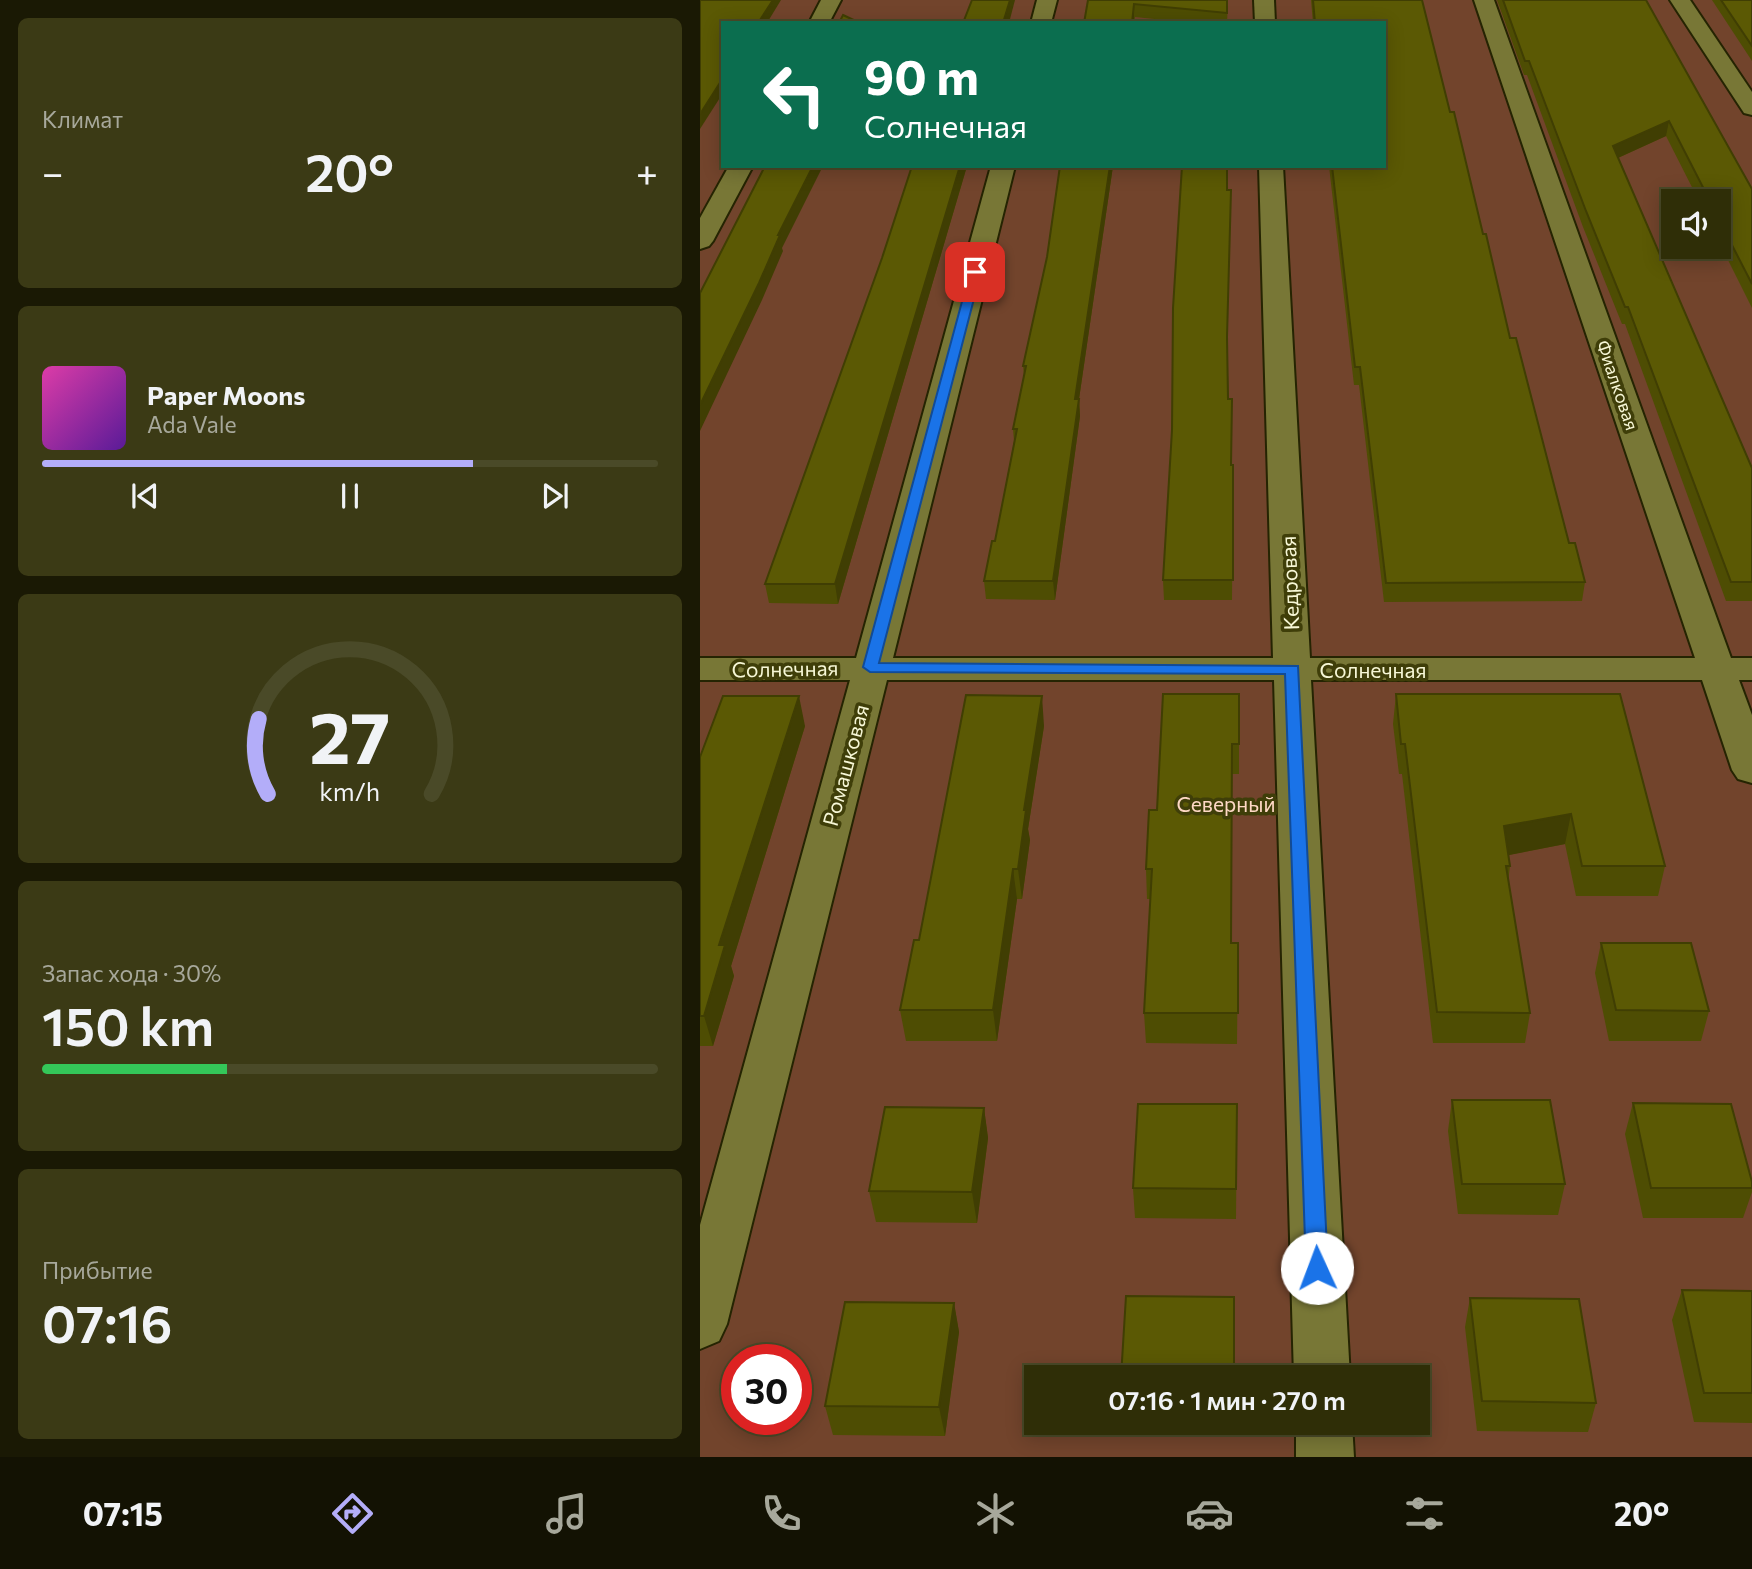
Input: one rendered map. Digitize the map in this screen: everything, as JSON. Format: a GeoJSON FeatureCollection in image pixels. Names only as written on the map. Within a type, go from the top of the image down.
{"type":"FeatureCollection","features":[{"type":"Feature","properties":{"kind":"street"},"geometry":{"type":"LineString","coordinates":[[820,21],[831,0]]}},
{"type":"Feature","properties":{"kind":"street"},"geometry":{"type":"LineString","coordinates":[[1042,21],[1047,0]]}},
{"type":"Feature","properties":{"kind":"street"},"geometry":{"type":"LineString","coordinates":[[1264,0],[1265,21]]}},
{"type":"Feature","properties":{"kind":"street","name":"Фиалковая"},"geometry":{"type":"LineString","coordinates":[[1485,0],[1734,669],[1752,769]]}},
{"type":"Feature","properties":{"kind":"street"},"geometry":{"type":"LineString","coordinates":[[1680,0],[1752,108]]}},
{"type":"Feature","properties":{"kind":"street"},"geometry":{"type":"LineString","coordinates":[[700,241],[740,168]]}},
{"type":"Feature","properties":{"kind":"street","name":"Ромашковая"},"geometry":{"type":"LineString","coordinates":[[700,1324],[1002,168]]}},
{"type":"Feature","properties":{"kind":"street","name":"Кедровая"},"geometry":{"type":"LineString","coordinates":[[1271,168],[1322,1365]]}},
{"type":"Feature","properties":{"kind":"street","name":"Солнечная"},"geometry":{"type":"LineString","coordinates":[[700,669],[1734,669]]}},
{"type":"Feature","properties":{"kind":"street"},"geometry":{"type":"LineString","coordinates":[[1324,1435],[1325,1457]]}},
{"type":"Feature","properties":{"kind":"green space","name":"Северный"},"geometry":{"type":"Polygon","coordinates":[[[700,0],[1752,0],[1752,1457],[700,1457],[700,0]]]}},
{"type":"Feature","properties":{"kind":"building"},"geometry":{"type":"Polygon","coordinates":[[[700,0],[773,0],[759,21],[721,21],[721,81],[700,114],[700,0]]]}},
{"type":"Feature","properties":{"kind":"building"},"geometry":{"type":"Polygon","coordinates":[[[972,0],[1010,0],[1004,21],[964,21],[972,0]]]}},
{"type":"Feature","properties":{"kind":"building"},"geometry":{"type":"Polygon","coordinates":[[[1088,0],[1227,0],[1227,13],[1134,4],[1132,21],[1084,21],[1088,0]]]}},
{"type":"Feature","properties":{"kind":"building"},"geometry":{"type":"Polygon","coordinates":[[[1313,0],[1422,0],[1450,112],[1454,112],[1483,234],[1486,234],[1510,338],[1516,338],[1569,543],[1575,543],[1585,582],[1386,583],[1360,367],[1355,367],[1332,168],[1386,168],[1386,21],[1315,21],[1313,0]]]}},
{"type":"Feature","properties":{"kind":"building"},"geometry":{"type":"Polygon","coordinates":[[[1503,0],[1646,0],[1752,189],[1752,284],[1731,243],[1731,189],[1704,189],[1669,121],[1613,146],[1752,468],[1752,582],[1731,582],[1628,307],[1625,307],[1586,211],[1529,61],[1525,61],[1503,0]]]}},
{"type":"Feature","properties":{"kind":"building"},"geometry":{"type":"Polygon","coordinates":[[[1721,0],[1752,0],[1752,46],[1721,0]]]}},
{"type":"Feature","properties":{"kind":"building"},"geometry":{"type":"Polygon","coordinates":[[[843,15],[856,21],[840,21],[843,15]]]}},
{"type":"Feature","properties":{"kind":"building"},"geometry":{"type":"Polygon","coordinates":[[[764,168],[812,168],[778,235],[759,283],[700,405],[700,293],[764,168]]]}},
{"type":"Feature","properties":{"kind":"building"},"geometry":{"type":"Polygon","coordinates":[[[911,168],[959,168],[835,584],[765,584],[882,258],[911,168]]]}},
{"type":"Feature","properties":{"kind":"building"},"geometry":{"type":"Polygon","coordinates":[[[1060,168],[1110,168],[1075,399],[1079,399],[1053,581],[984,581],[992,541],[995,541],[1017,429],[1013,429],[1026,366],[1023,366],[1047,257],[1060,168]]]}},
{"type":"Feature","properties":{"kind":"building"},"geometry":{"type":"Polygon","coordinates":[[[1182,168],[1227,168],[1227,190],[1231,190],[1227,337],[1228,399],[1232,399],[1233,580],[1163,580],[1172,430],[1173,308],[1182,168]]]}},
{"type":"Feature","properties":{"kind":"building"},"geometry":{"type":"Polygon","coordinates":[[[1163,694],[1239,694],[1239,744],[1232,744],[1231,943],[1238,943],[1238,1013],[1144,1013],[1152,869],[1146,869],[1149,810],[1157,810],[1163,694]]]}},
{"type":"Feature","properties":{"kind":"building"},"geometry":{"type":"Polygon","coordinates":[[[1396,694],[1620,694],[1665,866],[1582,866],[1571,814],[1504,826],[1510,866],[1506,866],[1530,1013],[1437,1012],[1405,744],[1401,744],[1396,694]]]}},
{"type":"Feature","properties":{"kind":"building"},"geometry":{"type":"Polygon","coordinates":[[[966,695],[1042,696],[1024,810],[1018,869],[1013,869],[993,1010],[900,1010],[914,940],[919,940],[966,695]]]}},
{"type":"Feature","properties":{"kind":"building"},"geometry":{"type":"Polygon","coordinates":[[[723,696],[799,696],[719,945],[725,945],[704,1016],[700,1016],[700,757],[723,696]]]}},
{"type":"Feature","properties":{"kind":"building"},"geometry":{"type":"Polygon","coordinates":[[[1601,943],[1691,943],[1709,1011],[1616,1010],[1601,943]]]}},
{"type":"Feature","properties":{"kind":"building"},"geometry":{"type":"Polygon","coordinates":[[[1452,1100],[1550,1100],[1565,1184],[1462,1184],[1452,1100]]]}},
{"type":"Feature","properties":{"kind":"building"},"geometry":{"type":"Polygon","coordinates":[[[1633,1103],[1731,1104],[1752,1188],[1651,1188],[1633,1103]]]}},
{"type":"Feature","properties":{"kind":"building"},"geometry":{"type":"Polygon","coordinates":[[[1138,1104],[1237,1104],[1236,1189],[1133,1188],[1138,1104]]]}},
{"type":"Feature","properties":{"kind":"building"},"geometry":{"type":"Polygon","coordinates":[[[885,1107],[984,1108],[972,1192],[869,1191],[885,1107]]]}},
{"type":"Feature","properties":{"kind":"building"},"geometry":{"type":"Polygon","coordinates":[[[1682,1290],[1752,1291],[1752,1393],[1704,1393],[1682,1290]]]}},
{"type":"Feature","properties":{"kind":"building"},"geometry":{"type":"Polygon","coordinates":[[[1126,1296],[1234,1297],[1234,1365],[1122,1365],[1126,1296]]]}},
{"type":"Feature","properties":{"kind":"building"},"geometry":{"type":"Polygon","coordinates":[[[1470,1298],[1579,1299],[1596,1403],[1482,1401],[1470,1298]]]}},
{"type":"Feature","properties":{"kind":"building"},"geometry":{"type":"Polygon","coordinates":[[[845,1302],[954,1303],[939,1407],[825,1406],[845,1302]]]}},
{"type":"Feature","properties":{"kind":"route"},"geometry":{"type":"LineString","coordinates":[[975,272],[870,667],[1293,669],[1317,1268]]}}]}
